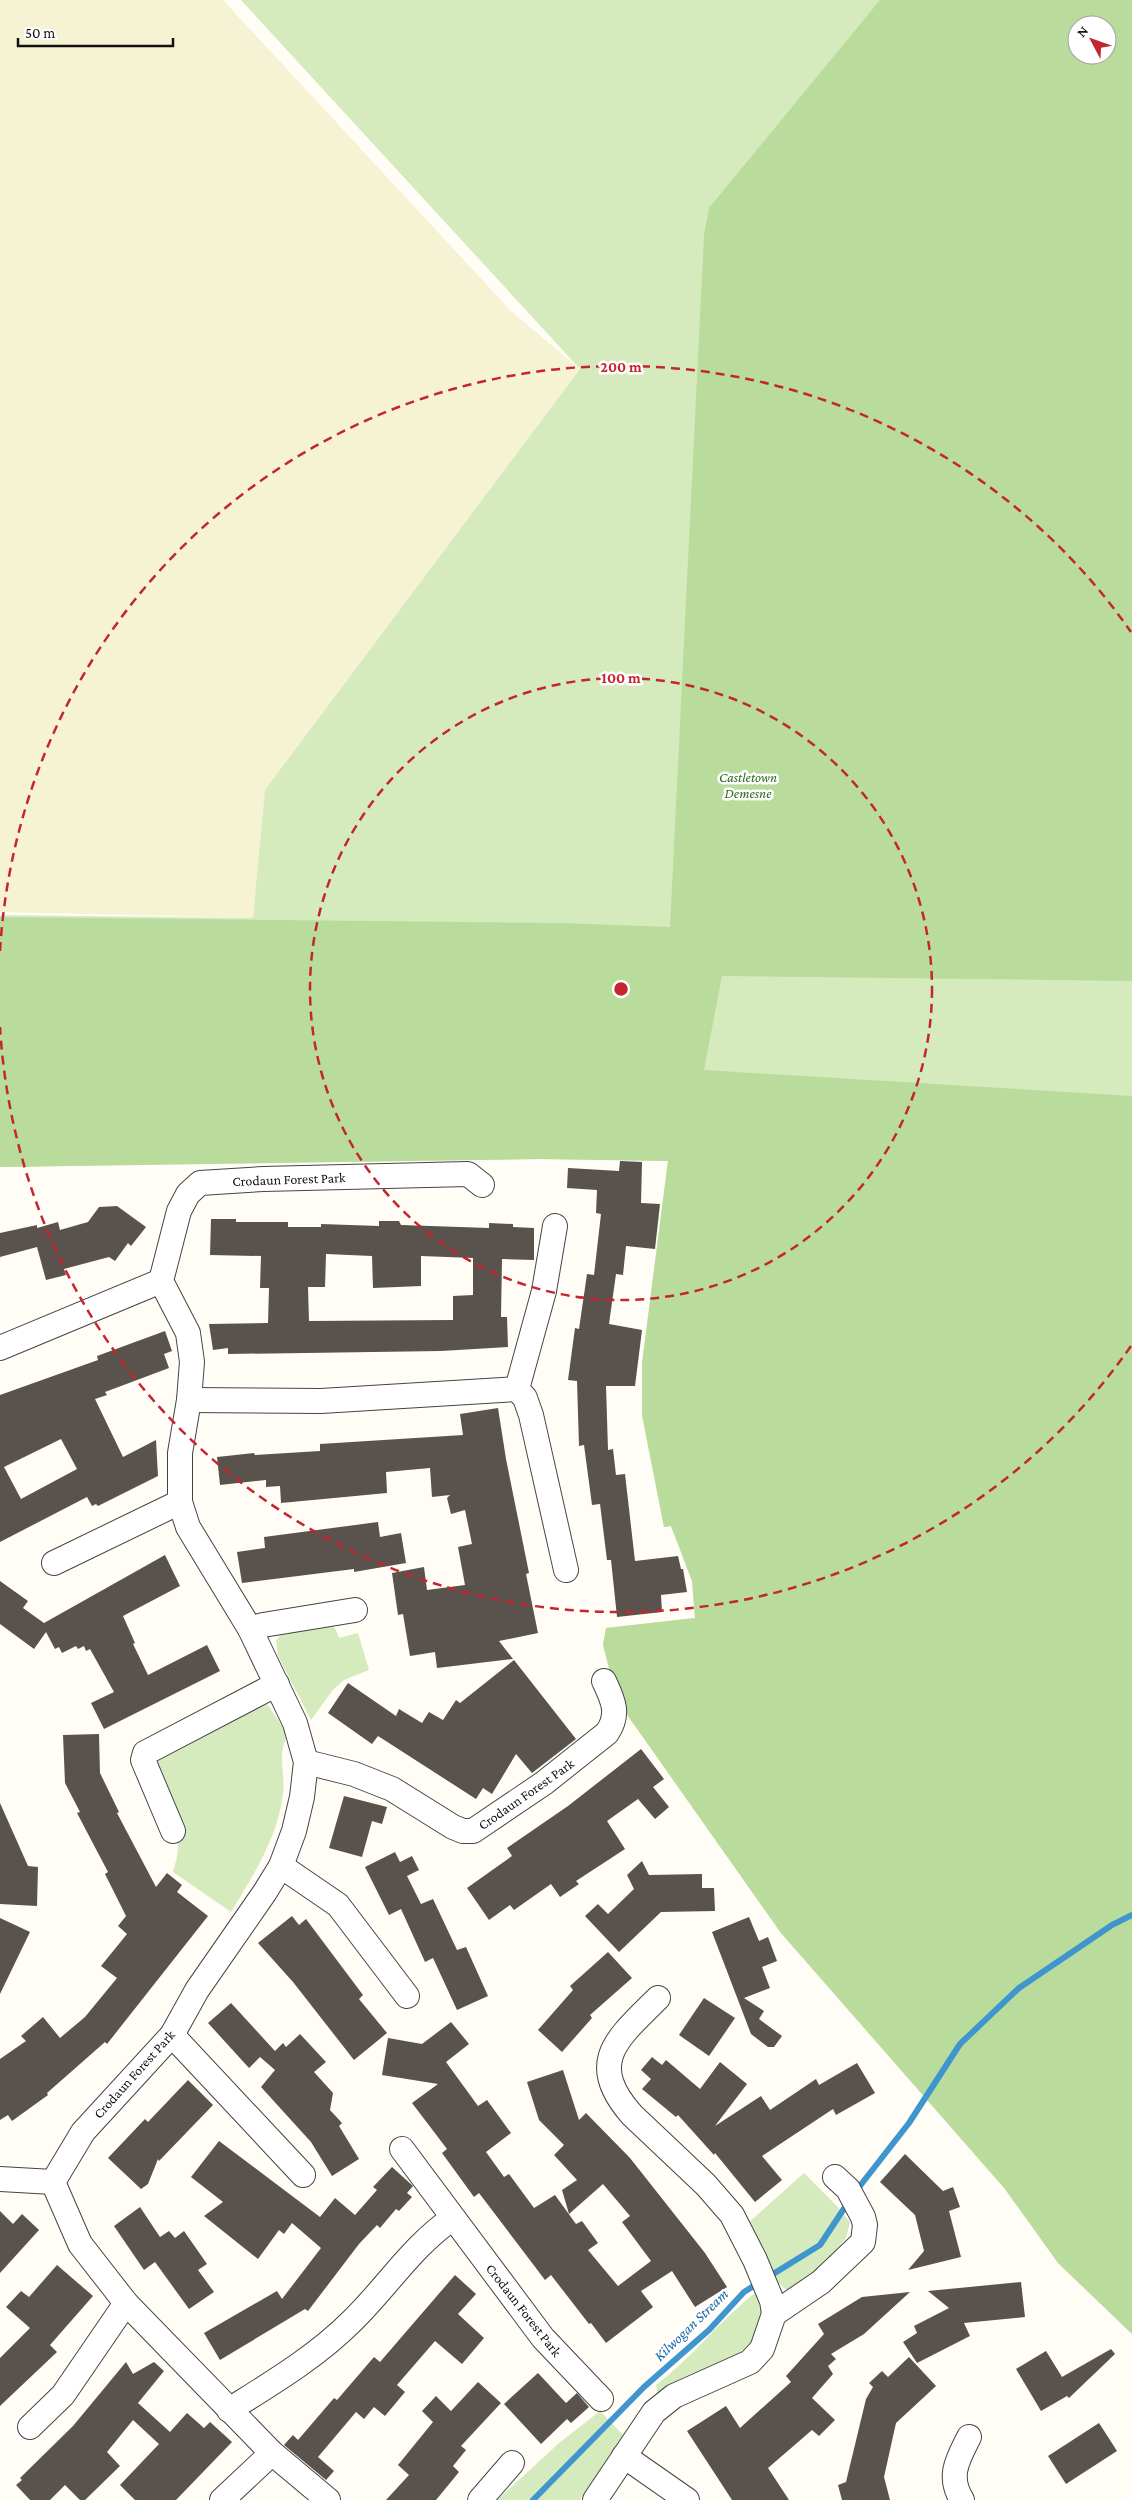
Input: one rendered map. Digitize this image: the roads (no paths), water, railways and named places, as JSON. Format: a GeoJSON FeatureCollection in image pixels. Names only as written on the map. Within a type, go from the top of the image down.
{"type":"FeatureCollection","features":[{"type":"Feature","properties":{"kind":"street","name":"Crodaun Forest Park"},"geometry":{"type":"LineString","coordinates":[[53,2182],[83,2132],[172,2035],[196,1990],[281,1866],[294,1831],[302,1797],[306,1762],[299,1733],[250,1629],[188,1527],[180,1502],[180,1453],[189,1400],[192,1362],[188,1333],[160,1281],[179,1211],[188,1194],[200,1183],[263,1179],[468,1174],[482,1185]]}},
{"type":"Feature","properties":{"kind":"street"},"geometry":{"type":"LineString","coordinates":[[517,1389],[544,1291],[555,1226]]}},
{"type":"Feature","properties":{"kind":"street"},"geometry":{"type":"LineString","coordinates":[[0,1348],[160,1281]]}},
{"type":"Feature","properties":{"kind":"street"},"geometry":{"type":"LineString","coordinates":[[189,1400],[316,1402],[517,1389]]}},
{"type":"Feature","properties":{"kind":"street"},"geometry":{"type":"LineString","coordinates":[[517,1389],[525,1398],[531,1415],[566,1570]]}},
{"type":"Feature","properties":{"kind":"street"},"geometry":{"type":"LineString","coordinates":[[54,1563],[180,1502]]}},
{"type":"Feature","properties":{"kind":"street"},"geometry":{"type":"LineString","coordinates":[[250,1629],[354,1610]]}},
{"type":"Feature","properties":{"kind":"street","name":"Crodaun Forest Park"},"geometry":{"type":"LineString","coordinates":[[306,1762],[373,1781],[400,1793],[453,1827],[463,1831],[473,1831],[544,1783],[607,1733],[615,1716],[615,1706],[604,1681]]}},
{"type":"Feature","properties":{"kind":"street"},"geometry":{"type":"LineString","coordinates":[[173,1831],[143,1760],[145,1754],[277,1684]]}},
{"type":"Feature","properties":{"kind":"street"},"geometry":{"type":"LineString","coordinates":[[281,1866],[338,1905],[407,1996]]}},
{"type":"Feature","properties":{"kind":"street"},"geometry":{"type":"LineString","coordinates":[[595,2500],[646,2422],[674,2396],[743,2366],[754,2358],[762,2349],[774,2314],[767,2288],[732,2215],[694,2174],[645,2128],[615,2094],[609,2074],[612,2049],[620,2036],[651,2013]]}},
{"type":"Feature","properties":{"kind":"street"},"geometry":{"type":"LineString","coordinates":[[172,2035],[303,2175]]}},
{"type":"Feature","properties":{"kind":"street","name":"Crodaun Forest Park"},"geometry":{"type":"LineString","coordinates":[[402,2149],[543,2338],[601,2399]]}},
{"type":"Feature","properties":{"kind":"street"},"geometry":{"type":"LineString","coordinates":[[0,2178],[53,2182],[80,2244],[126,2303],[272,2453],[328,2500]]}},
{"type":"Feature","properties":{"kind":"street"},"geometry":{"type":"LineString","coordinates":[[774,2314],[821,2282],[857,2250],[863,2242],[865,2225],[847,2191]]}},
{"type":"Feature","properties":{"kind":"street"},"geometry":{"type":"LineString","coordinates":[[229,2410],[327,2345],[353,2320],[424,2242],[453,2218]]}},
{"type":"Feature","properties":{"kind":"street"},"geometry":{"type":"LineString","coordinates":[[30,2427],[63,2395],[126,2303]]}},
{"type":"Feature","properties":{"kind":"street"},"geometry":{"type":"LineString","coordinates":[[962,2500],[956,2490],[955,2466],[969,2437]]}},
{"type":"Feature","properties":{"kind":"street"},"geometry":{"type":"LineString","coordinates":[[222,2500],[272,2453]]}},
{"type":"Feature","properties":{"kind":"street"},"geometry":{"type":"LineString","coordinates":[[624,2456],[687,2500]]}},
{"type":"Feature","properties":{"kind":"street"},"geometry":{"type":"LineString","coordinates":[[480,2500],[512,2463]]}},
{"type":"Feature","properties":{"kind":"waterway"},"geometry":{"type":"LineString","coordinates":[[856,2191],[909,2123],[960,2044],[1019,1988],[1112,1925],[1132,1915]]}},
{"type":"Feature","properties":{"kind":"waterway","name":"Kilwogan Stream"},"geometry":{"type":"LineString","coordinates":[[533,2500],[644,2387],[709,2330],[744,2292],[820,2245],[849,2201]]}},
{"type":"Feature","properties":{"kind":"park label","name":"Castletown Demesne"},"geometry":{"type":"Point","coordinates":[748,786]}}]}
